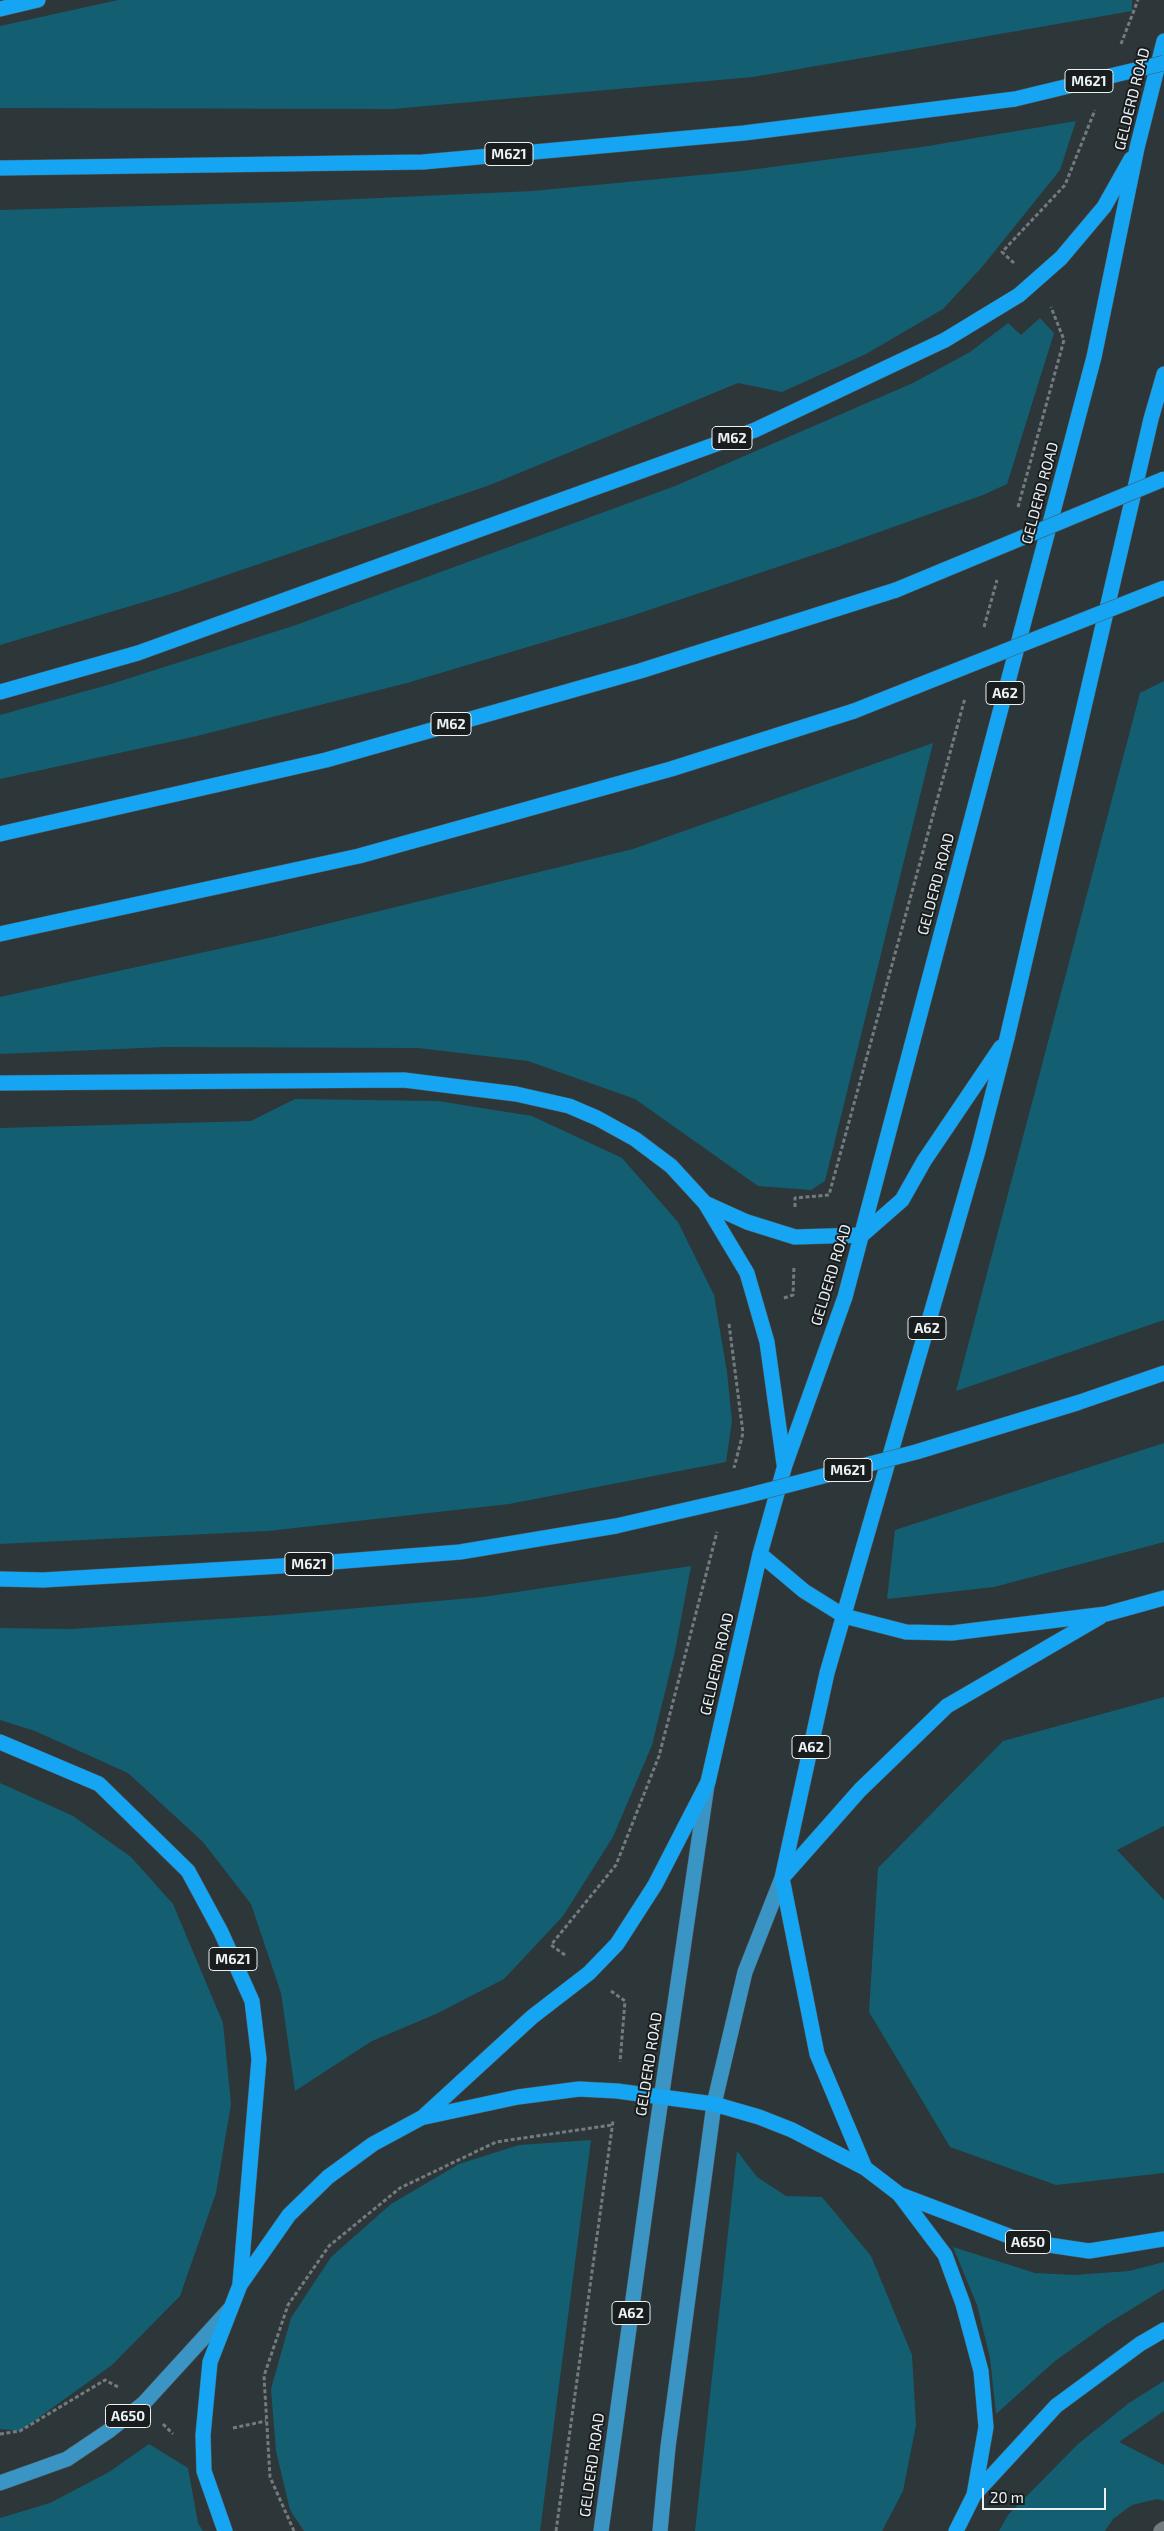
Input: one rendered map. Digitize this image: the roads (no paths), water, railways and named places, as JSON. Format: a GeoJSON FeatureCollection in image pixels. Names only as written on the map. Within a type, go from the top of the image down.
{"type":"FeatureCollection","features":[{"type":"Feature","properties":{"kind":"highway"},"geometry":{"type":"LineString","coordinates":[[0,9],[38,0]]}},
{"type":"Feature","properties":{"kind":"highway","name":"GELDERD ROAD"},"geometry":{"type":"LineString","coordinates":[[708,1782],[760,1554],[785,1466],[845,1297],[1094,357],[1137,148],[1164,41]]}},
{"type":"Feature","properties":{"kind":"highway","name":"M621"},"geometry":{"type":"LineString","coordinates":[[0,168],[423,162],[744,132],[1015,99],[1164,63]]}},
{"type":"Feature","properties":{"kind":"highway","name":"M62"},"geometry":{"type":"LineString","coordinates":[[0,692],[138,653],[755,430],[945,340],[1019,295],[1061,258],[1104,207],[1137,148]]}},
{"type":"Feature","properties":{"kind":"highway","name":"A62"},"geometry":{"type":"LineString","coordinates":[[782,1878],[827,1673],[978,1151],[1007,1038],[1151,419],[1164,374]]}},
{"type":"Feature","properties":{"kind":"highway","name":"M62"},"geometry":{"type":"LineString","coordinates":[[0,834],[326,760],[640,671],[896,590],[1164,479]]}},
{"type":"Feature","properties":{"kind":"highway"},"geometry":{"type":"LineString","coordinates":[[0,934],[359,856],[671,769],[854,711],[1164,588]]}},
{"type":"Feature","properties":{"kind":"highway"},"geometry":{"type":"LineString","coordinates":[[705,1203],[747,1222],[795,1237],[862,1236],[902,1200],[924,1160],[1007,1038]]}},
{"type":"Feature","properties":{"kind":"highway"},"geometry":{"type":"LineString","coordinates":[[0,1083],[404,1080],[516,1094],[569,1106],[597,1118],[635,1139],[671,1166],[705,1203],[747,1273],[767,1342],[785,1466]]}},
{"type":"Feature","properties":{"kind":"highway","name":"M621"},"geometry":{"type":"LineString","coordinates":[[0,1579],[43,1580],[281,1566],[460,1552],[616,1526],[742,1497],[906,1455],[1077,1403],[1164,1372]]}},
{"type":"Feature","properties":{"kind":"highway"},"geometry":{"type":"LineString","coordinates":[[760,1554],[804,1591],[844,1616],[906,1632],[952,1633],[1106,1614],[1164,1598]]}},
{"type":"Feature","properties":{"kind":"highway"},"geometry":{"type":"LineString","coordinates":[[865,2168],[817,2054],[782,1878],[860,1790],[947,1706],[1106,1614]]}},
{"type":"Feature","properties":{"kind":"highway","name":"M621"},"geometry":{"type":"LineString","coordinates":[[0,1742],[99,1784],[188,1870],[221,1932],[252,2001],[259,2059],[240,2285]]}},
{"type":"Feature","properties":{"kind":"highway"},"geometry":{"type":"LineString","coordinates":[[225,2531],[204,2471],[203,2435],[210,2362],[240,2285],[289,2215],[328,2177],[373,2144],[423,2117],[532,2017],[589,1973],[617,1944],[655,1885],[708,1782]]}},
{"type":"Feature","properties":{"kind":"highway"},"geometry":{"type":"LineString","coordinates":[[423,2117],[518,2097],[579,2089],[663,2096],[714,2104],[759,2117],[792,2130],[865,2168],[899,2194],[944,2255],[963,2304],[981,2371],[986,2427],[974,2494],[956,2531]]}},
{"type":"Feature","properties":{"kind":"highway","name":"A650"},"geometry":{"type":"LineString","coordinates":[[899,2194],[980,2226],[1032,2242],[1089,2251],[1164,2239]]}},
{"type":"Feature","properties":{"kind":"highway"},"geometry":{"type":"LineString","coordinates":[[974,2494],[1056,2406],[1140,2344],[1164,2330]]}},
{"type":"Feature","properties":{"kind":"main road","name":"GELDERD ROAD"},"geometry":{"type":"LineString","coordinates":[[601,2531],[654,2147],[708,1782]]}},
{"type":"Feature","properties":{"kind":"main road","name":"A62"},"geometry":{"type":"LineString","coordinates":[[660,2531],[674,2399],[714,2104],[745,1972],[782,1878]]}},
{"type":"Feature","properties":{"kind":"main road","name":"A650"},"geometry":{"type":"LineString","coordinates":[[0,2483],[67,2459],[110,2430],[144,2403],[229,2310]]}}]}
